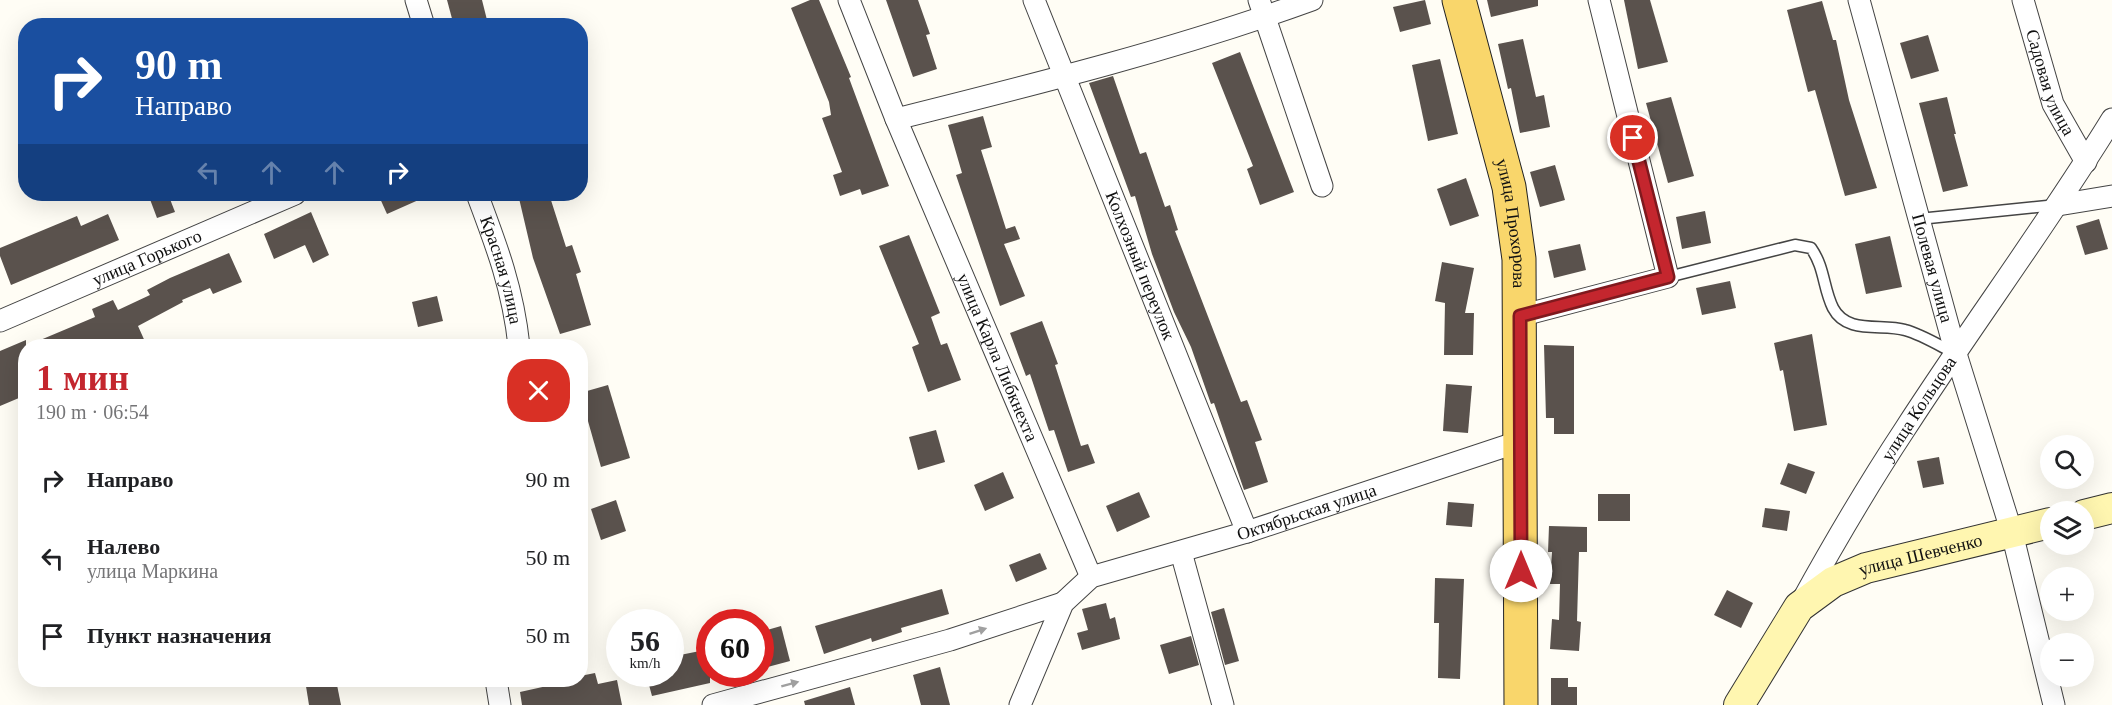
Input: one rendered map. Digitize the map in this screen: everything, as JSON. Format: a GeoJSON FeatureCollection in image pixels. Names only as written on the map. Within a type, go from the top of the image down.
{"type":"FeatureCollection","features":[{"type":"Feature","properties":{"kind":"main road","name":"улица Прохорова"},"geometry":{"type":"LineString","coordinates":[[1459,0],[1509,187],[1519,260],[1521,705]]}},
{"type":"Feature","properties":{"kind":"main road"},"geometry":{"type":"LineString","coordinates":[[2094,512],[2112,508]]}},
{"type":"Feature","properties":{"kind":"main road","name":"улица Шевченко"},"geometry":{"type":"LineString","coordinates":[[1799,607],[1833,582],[1866,568],[2040,526]]}},
{"type":"Feature","properties":{"kind":"main road","name":"улица Кольцова"},"geometry":{"type":"LineString","coordinates":[[1738,705],[1799,607]]}},
{"type":"Feature","properties":{"kind":"street"},"geometry":{"type":"LineString","coordinates":[[416,0],[422,18]]}},
{"type":"Feature","properties":{"kind":"street","name":"улица Карла Либкнехта"},"geometry":{"type":"LineString","coordinates":[[849,0],[896,119],[1091,577]]}},
{"type":"Feature","properties":{"kind":"street","name":"Колхозный переулок"},"geometry":{"type":"LineString","coordinates":[[1034,0],[1247,532]]}},
{"type":"Feature","properties":{"kind":"street"},"geometry":{"type":"LineString","coordinates":[[896,119],[1063,77],[1262,9],[1312,0]]}},
{"type":"Feature","properties":{"kind":"street"},"geometry":{"type":"LineString","coordinates":[[1520,316],[1668,277],[1599,0]]}},
{"type":"Feature","properties":{"kind":"street","name":"Полевая улица"},"geometry":{"type":"LineString","coordinates":[[1859,0],[1956,354],[2012,533],[2054,705]]}},
{"type":"Feature","properties":{"kind":"street","name":"Садовая улица"},"geometry":{"type":"LineString","coordinates":[[2023,0],[2053,104],[2086,162]]}},
{"type":"Feature","properties":{"kind":"street"},"geometry":{"type":"LineString","coordinates":[[1262,9],[1322,186]]}},
{"type":"Feature","properties":{"kind":"street","name":"улица Кольцова"},"geometry":{"type":"LineString","coordinates":[[1799,607],[1863,496],[2058,205],[2112,119]]}},
{"type":"Feature","properties":{"kind":"street"},"geometry":{"type":"LineString","coordinates":[[2058,205],[2112,196]]}},
{"type":"Feature","properties":{"kind":"street","name":"улица Горького"},"geometry":{"type":"LineString","coordinates":[[0,321],[279,201]]}},
{"type":"Feature","properties":{"kind":"street","name":"Красная улица"},"geometry":{"type":"LineString","coordinates":[[480,201],[508,276],[518,339]]}},
{"type":"Feature","properties":{"kind":"street","name":"Октябрьская улица"},"geometry":{"type":"LineString","coordinates":[[1091,577],[1247,532],[1521,441]]}},
{"type":"Feature","properties":{"kind":"street"},"geometry":{"type":"LineString","coordinates":[[1181,552],[1223,705]]}},
{"type":"Feature","properties":{"kind":"street"},"geometry":{"type":"LineString","coordinates":[[1020,705],[1063,603],[1091,577]]}},
{"type":"Feature","properties":{"kind":"street"},"geometry":{"type":"LineString","coordinates":[[713,705],[950,640],[1063,603]]}},
{"type":"Feature","properties":{"kind":"street"},"geometry":{"type":"LineString","coordinates":[[497,687],[500,705]]}},
{"type":"Feature","properties":{"kind":"lane"},"geometry":{"type":"LineString","coordinates":[[1919,219],[2058,205]]}},
{"type":"Feature","properties":{"kind":"lane"},"geometry":{"type":"LineString","coordinates":[[1668,277],[1795,245],[1810,248],[1820,262],[1833,309],[1844,320],[1861,326],[1905,330],[1956,354]]}},
{"type":"Feature","properties":{"kind":"building"},"geometry":{"type":"Polygon","coordinates":[[[447,0],[482,0],[486,18],[452,18],[447,0]]]}},
{"type":"Feature","properties":{"kind":"building"},"geometry":{"type":"Polygon","coordinates":[[[810,0],[819,0],[851,77],[849,78],[889,186],[862,195],[860,189],[840,196],[833,175],[842,172],[822,118],[831,115],[829,102],[791,8],[810,0]]]}},
{"type":"Feature","properties":{"kind":"building"},"geometry":{"type":"Polygon","coordinates":[[[886,0],[918,0],[930,34],[926,35],[937,69],[913,77],[886,0]]]}},
{"type":"Feature","properties":{"kind":"building"},"geometry":{"type":"Polygon","coordinates":[[[1425,0],[1431,24],[1400,32],[1393,7],[1425,0]]]}},
{"type":"Feature","properties":{"kind":"building"},"geometry":{"type":"Polygon","coordinates":[[[1487,0],[1538,0],[1538,6],[1491,17],[1487,0]]]}},
{"type":"Feature","properties":{"kind":"building"},"geometry":{"type":"Polygon","coordinates":[[[1624,0],[1650,0],[1668,62],[1638,69],[1624,0]]]}},
{"type":"Feature","properties":{"kind":"building"},"geometry":{"type":"Polygon","coordinates":[[[1822,1],[1833,40],[1836,40],[1849,100],[1877,188],[1845,196],[1815,90],[1808,92],[1787,10],[1822,1]]]}},
{"type":"Feature","properties":{"kind":"building"},"geometry":{"type":"Polygon","coordinates":[[[1928,35],[1939,71],[1911,79],[1900,43],[1928,35]]]}},
{"type":"Feature","properties":{"kind":"building"},"geometry":{"type":"Polygon","coordinates":[[[1523,39],[1536,97],[1544,95],[1550,127],[1520,133],[1511,88],[1508,89],[1498,44],[1523,39]]]}},
{"type":"Feature","properties":{"kind":"building"},"geometry":{"type":"Polygon","coordinates":[[[1240,52],[1294,192],[1260,205],[1247,169],[1253,166],[1212,63],[1240,52]]]}},
{"type":"Feature","properties":{"kind":"building"},"geometry":{"type":"Polygon","coordinates":[[[1440,59],[1458,134],[1428,141],[1412,65],[1440,59]]]}},
{"type":"Feature","properties":{"kind":"building"},"geometry":{"type":"Polygon","coordinates":[[[1113,76],[1140,154],[1146,152],[1165,207],[1170,205],[1178,230],[1175,231],[1241,402],[1247,400],[1262,440],[1255,442],[1268,482],[1244,490],[1214,403],[1211,404],[1191,347],[1174,312],[1152,254],[1135,196],[1131,197],[1089,83],[1113,76]]]}},
{"type":"Feature","properties":{"kind":"building"},"geometry":{"type":"Polygon","coordinates":[[[1671,97],[1694,176],[1668,183],[1646,103],[1671,97]]]}},
{"type":"Feature","properties":{"kind":"building"},"geometry":{"type":"Polygon","coordinates":[[[1947,97],[1968,186],[1943,192],[1919,103],[1947,97]]]}},
{"type":"Feature","properties":{"kind":"building"},"geometry":{"type":"Polygon","coordinates":[[[983,116],[992,147],[981,150],[1006,229],[1015,226],[1020,239],[1004,244],[1025,296],[1000,306],[956,175],[962,173],[948,125],[983,116]]]}},
{"type":"Feature","properties":{"kind":"building"},"geometry":{"type":"Polygon","coordinates":[[[1555,165],[1565,200],[1540,207],[1530,172],[1555,165]]]}},
{"type":"Feature","properties":{"kind":"building"},"geometry":{"type":"Polygon","coordinates":[[[1466,178],[1479,216],[1450,226],[1437,189],[1466,178]]]}},
{"type":"Feature","properties":{"kind":"building"},"geometry":{"type":"Polygon","coordinates":[[[151,201],[171,201],[175,212],[157,218],[151,201]]]}},
{"type":"Feature","properties":{"kind":"building"},"geometry":{"type":"Polygon","coordinates":[[[381,201],[416,201],[387,214],[381,201]]]}},
{"type":"Feature","properties":{"kind":"building"},"geometry":{"type":"Polygon","coordinates":[[[520,201],[551,201],[566,247],[572,245],[581,272],[576,274],[591,325],[560,334],[533,258],[520,201]]]}},
{"type":"Feature","properties":{"kind":"building"},"geometry":{"type":"Polygon","coordinates":[[[1705,211],[1711,243],[1682,249],[1676,217],[1705,211]]]}},
{"type":"Feature","properties":{"kind":"building"},"geometry":{"type":"Polygon","coordinates":[[[311,212],[329,255],[313,263],[305,245],[274,259],[264,234],[311,212]]]}},
{"type":"Feature","properties":{"kind":"building"},"geometry":{"type":"Polygon","coordinates":[[[108,214],[119,240],[11,285],[0,256],[0,248],[77,216],[81,226],[108,214]]]}},
{"type":"Feature","properties":{"kind":"building"},"geometry":{"type":"Polygon","coordinates":[[[2099,219],[2108,249],[2085,255],[2076,226],[2099,219]]]}},
{"type":"Feature","properties":{"kind":"building"},"geometry":{"type":"Polygon","coordinates":[[[909,235],[940,313],[931,317],[941,345],[947,343],[961,380],[928,392],[912,347],[919,344],[879,246],[909,235]]]}},
{"type":"Feature","properties":{"kind":"building"},"geometry":{"type":"Polygon","coordinates":[[[1890,236],[1902,287],[1866,294],[1855,244],[1890,236]]]}},
{"type":"Feature","properties":{"kind":"building"},"geometry":{"type":"Polygon","coordinates":[[[1580,244],[1586,270],[1554,278],[1548,251],[1580,244]]]}},
{"type":"Feature","properties":{"kind":"building"},"geometry":{"type":"Polygon","coordinates":[[[229,253],[242,282],[213,294],[210,288],[182,300],[183,302],[138,326],[144,339],[43,339],[95,317],[92,309],[113,300],[118,310],[150,295],[147,290],[170,278],[229,253]]]}},
{"type":"Feature","properties":{"kind":"building"},"geometry":{"type":"Polygon","coordinates":[[[1442,262],[1474,268],[1465,313],[1474,313],[1473,355],[1444,355],[1445,303],[1435,301],[1442,262]]]}},
{"type":"Feature","properties":{"kind":"building"},"geometry":{"type":"Polygon","coordinates":[[[1730,281],[1736,308],[1702,315],[1696,288],[1730,281]]]}},
{"type":"Feature","properties":{"kind":"building"},"geometry":{"type":"Polygon","coordinates":[[[437,296],[443,321],[418,327],[412,302],[437,296]]]}},
{"type":"Feature","properties":{"kind":"building"},"geometry":{"type":"Polygon","coordinates":[[[1042,321],[1058,364],[1055,365],[1081,446],[1088,444],[1095,463],[1068,472],[1054,430],[1049,431],[1030,374],[1026,376],[1010,333],[1042,321]]]}},
{"type":"Feature","properties":{"kind":"building"},"geometry":{"type":"Polygon","coordinates":[[[1812,334],[1827,425],[1794,431],[1783,370],[1780,371],[1774,343],[1812,334]]]}},
{"type":"Feature","properties":{"kind":"building"},"geometry":{"type":"Polygon","coordinates":[[[18,343],[18,398],[0,406],[0,351],[18,343]]]}},
{"type":"Feature","properties":{"kind":"building"},"geometry":{"type":"Polygon","coordinates":[[[1544,345],[1574,346],[1574,434],[1554,434],[1554,418],[1546,418],[1544,345]]]}},
{"type":"Feature","properties":{"kind":"building"},"geometry":{"type":"Polygon","coordinates":[[[1446,384],[1472,386],[1468,433],[1443,431],[1446,384]]]}},
{"type":"Feature","properties":{"kind":"building"},"geometry":{"type":"Polygon","coordinates":[[[608,385],[630,458],[601,467],[588,421],[588,391],[608,385]]]}},
{"type":"Feature","properties":{"kind":"building"},"geometry":{"type":"Polygon","coordinates":[[[936,430],[945,462],[918,470],[909,437],[936,430]]]}},
{"type":"Feature","properties":{"kind":"building"},"geometry":{"type":"Polygon","coordinates":[[[1939,457],[1944,484],[1923,488],[1917,461],[1939,457]]]}},
{"type":"Feature","properties":{"kind":"building"},"geometry":{"type":"Polygon","coordinates":[[[1788,463],[1815,472],[1806,494],[1780,484],[1788,463]]]}},
{"type":"Feature","properties":{"kind":"building"},"geometry":{"type":"Polygon","coordinates":[[[1003,472],[1014,498],[985,511],[974,485],[1003,472]]]}},
{"type":"Feature","properties":{"kind":"building"},"geometry":{"type":"Polygon","coordinates":[[[1139,492],[1150,517],[1117,532],[1106,506],[1139,492]]]}},
{"type":"Feature","properties":{"kind":"building"},"geometry":{"type":"Polygon","coordinates":[[[1598,494],[1630,494],[1630,521],[1598,521],[1598,494]]]}},
{"type":"Feature","properties":{"kind":"building"},"geometry":{"type":"Polygon","coordinates":[[[616,500],[626,531],[601,540],[591,509],[616,500]]]}},
{"type":"Feature","properties":{"kind":"building"},"geometry":{"type":"Polygon","coordinates":[[[1448,502],[1474,504],[1472,527],[1446,525],[1448,502]]]}},
{"type":"Feature","properties":{"kind":"building"},"geometry":{"type":"Polygon","coordinates":[[[1765,508],[1790,511],[1787,531],[1762,527],[1765,508]]]}},
{"type":"Feature","properties":{"kind":"building"},"geometry":{"type":"Polygon","coordinates":[[[1549,526],[1587,527],[1587,552],[1579,552],[1577,621],[1581,622],[1579,651],[1550,649],[1552,619],[1559,620],[1560,584],[1550,584],[1552,552],[1548,552],[1549,526]]]}},
{"type":"Feature","properties":{"kind":"building"},"geometry":{"type":"Polygon","coordinates":[[[1040,553],[1047,569],[1016,582],[1009,565],[1040,553]]]}},
{"type":"Feature","properties":{"kind":"building"},"geometry":{"type":"Polygon","coordinates":[[[1435,578],[1464,579],[1460,679],[1438,678],[1439,623],[1434,623],[1435,578]]]}},
{"type":"Feature","properties":{"kind":"building"},"geometry":{"type":"Polygon","coordinates":[[[942,589],[949,614],[901,628],[902,632],[872,642],[871,638],[824,654],[815,626],[942,589]]]}},
{"type":"Feature","properties":{"kind":"building"},"geometry":{"type":"Polygon","coordinates":[[[1727,590],[1753,603],[1741,628],[1714,615],[1727,590]]]}},
{"type":"Feature","properties":{"kind":"building"},"geometry":{"type":"Polygon","coordinates":[[[1106,603],[1110,619],[1115,617],[1120,639],[1082,650],[1077,633],[1088,630],[1082,609],[1106,603]]]}},
{"type":"Feature","properties":{"kind":"building"},"geometry":{"type":"Polygon","coordinates":[[[1224,608],[1239,661],[1225,665],[1211,612],[1224,608]]]}},
{"type":"Feature","properties":{"kind":"building"},"geometry":{"type":"Polygon","coordinates":[[[781,626],[790,661],[774,665],[774,628],[781,626]]]}},
{"type":"Feature","properties":{"kind":"building"},"geometry":{"type":"Polygon","coordinates":[[[1191,636],[1199,665],[1169,674],[1160,645],[1191,636]]]}},
{"type":"Feature","properties":{"kind":"building"},"geometry":{"type":"Polygon","coordinates":[[[696,652],[696,686],[652,696],[650,687],[684,687],[684,654],[696,652]]]}},
{"type":"Feature","properties":{"kind":"building"},"geometry":{"type":"Polygon","coordinates":[[[940,667],[950,705],[921,705],[913,675],[940,667]]]}},
{"type":"Feature","properties":{"kind":"building"},"geometry":{"type":"Polygon","coordinates":[[[595,673],[598,684],[606,682],[606,687],[618,687],[622,705],[522,705],[520,692],[542,687],[588,687],[588,674],[595,673]]]}},
{"type":"Feature","properties":{"kind":"building"},"geometry":{"type":"Polygon","coordinates":[[[1551,678],[1568,678],[1568,687],[1577,687],[1577,705],[1551,705],[1551,678]]]}},
{"type":"Feature","properties":{"kind":"building"},"geometry":{"type":"Polygon","coordinates":[[[306,687],[337,687],[341,705],[309,705],[306,687]]]}},
{"type":"Feature","properties":{"kind":"building"},"geometry":{"type":"Polygon","coordinates":[[[850,687],[855,705],[805,705],[804,701],[850,687]]]}},
{"type":"Feature","properties":{"kind":"route"},"geometry":{"type":"LineString","coordinates":[[1521,571],[1520,316],[1668,277],[1633,138]]}}]}
